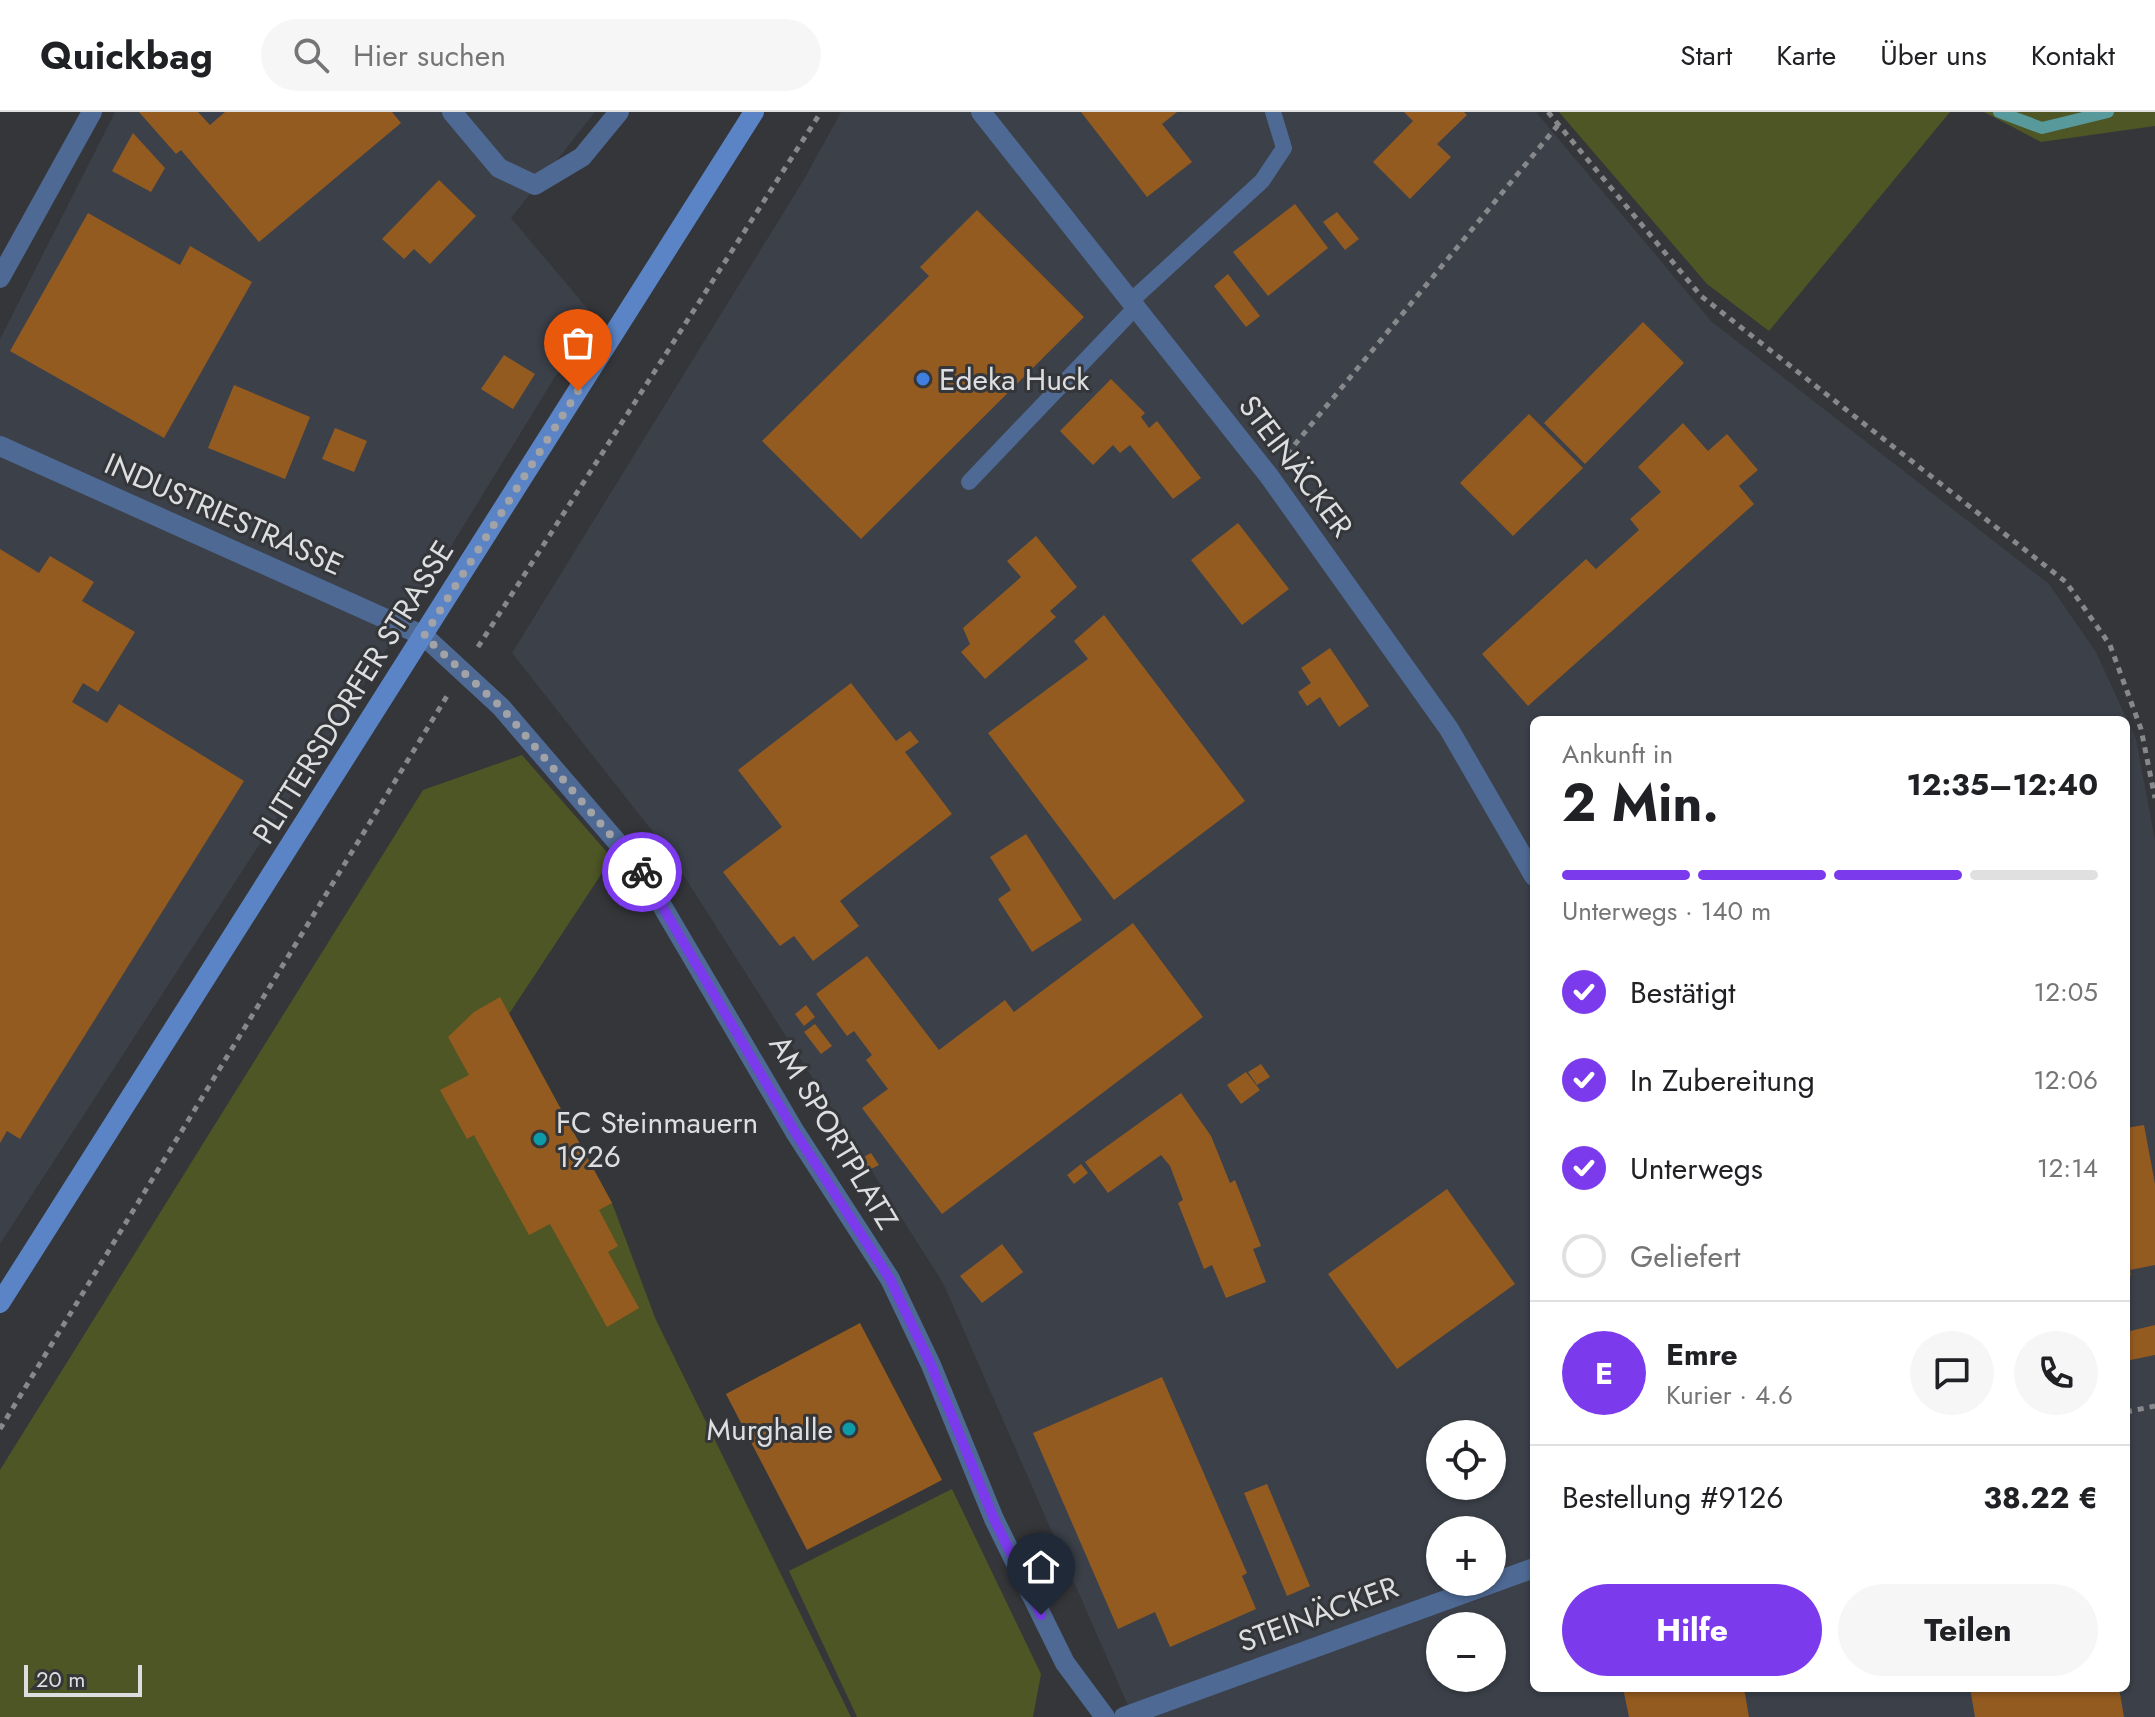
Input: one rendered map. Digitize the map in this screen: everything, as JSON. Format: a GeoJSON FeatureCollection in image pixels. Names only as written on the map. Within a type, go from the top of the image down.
{"type":"FeatureCollection","features":[{"type":"Feature","properties":{"kind":"main road","name":"PLITTERSDORFER STRASSE"},"geometry":{"type":"LineString","coordinates":[[0,1303],[754,112]]}},
{"type":"Feature","properties":{"kind":"street"},"geometry":{"type":"LineString","coordinates":[[0,278],[92,112]]}},
{"type":"Feature","properties":{"kind":"street"},"geometry":{"type":"LineString","coordinates":[[452,112],[499,168],[535,185],[582,157],[619,112]]}},
{"type":"Feature","properties":{"kind":"street","name":"STEINÄCKER"},"geometry":{"type":"LineString","coordinates":[[981,112],[1269,476],[1449,729],[1530,869]]}},
{"type":"Feature","properties":{"kind":"street","name":"INDUSTRIESTRASSE"},"geometry":{"type":"LineString","coordinates":[[0,446],[424,636]]}},
{"type":"Feature","properties":{"kind":"street","name":"AM SPORTPLATZ"},"geometry":{"type":"LineString","coordinates":[[424,636],[501,707],[641,870],[704,972],[795,1132],[890,1279],[931,1365],[994,1519],[1065,1663],[1105,1717]]}},
{"type":"Feature","properties":{"kind":"street","name":"STEINÄCKER"},"geometry":{"type":"LineString","coordinates":[[1124,1717],[1530,1569]]}},
{"type":"Feature","properties":{"kind":"lane"},"geometry":{"type":"LineString","coordinates":[[969,482],[1135,303],[1262,181],[1284,148],[1273,112]]}},
{"type":"Feature","properties":{"kind":"path"},"geometry":{"type":"LineString","coordinates":[[0,1429],[463,670],[821,112]]}},
{"type":"Feature","properties":{"kind":"path"},"geometry":{"type":"LineString","coordinates":[[1548,112],[1701,296],[2066,582],[2110,645],[2141,729],[2155,798]]}},
{"type":"Feature","properties":{"kind":"path"},"geometry":{"type":"LineString","coordinates":[[1269,476],[1558,125]]}},
{"type":"Feature","properties":{"kind":"path"},"geometry":{"type":"LineString","coordinates":[[2130,1411],[2155,1406]]}},
{"type":"Feature","properties":{"kind":"shaded area"},"geometry":{"type":"Polygon","coordinates":[[[115,112],[595,112],[511,218],[593,315],[415,605],[0,1244],[0,339],[115,112]]]}},
{"type":"Feature","properties":{"kind":"shaded area"},"geometry":{"type":"Polygon","coordinates":[[[841,112],[1536,112],[1711,321],[2049,584],[2096,652],[2125,716],[1530,716],[1530,1692],[2130,1692],[2130,726],[2136,739],[2155,840],[2155,1717],[1133,1717],[943,1283],[668,851],[512,653],[803,181],[841,112]]]}},
{"type":"Feature","properties":{"kind":"green space"},"geometry":{"type":"Polygon","coordinates":[[[1559,112],[1950,112],[1769,331],[1707,284],[1559,112]]]}},
{"type":"Feature","properties":{"kind":"green space"},"geometry":{"type":"Polygon","coordinates":[[[1984,112],[2155,112],[2155,126],[2041,142],[1984,112]]]}},
{"type":"Feature","properties":{"kind":"green space"},"geometry":{"type":"Polygon","coordinates":[[[522,755],[612,858],[509,1014],[612,1203],[656,1320],[851,1717],[0,1717],[0,1470],[423,790],[522,755]]]}},
{"type":"Feature","properties":{"kind":"green space"},"geometry":{"type":"Polygon","coordinates":[[[952,1489],[1041,1674],[1033,1717],[857,1717],[789,1571],[952,1489]]]}},
{"type":"Feature","properties":{"kind":"building"},"geometry":{"type":"Polygon","coordinates":[[[139,112],[198,112],[210,125],[225,112],[392,112],[401,123],[259,242],[181,150],[176,154],[139,112]]]}},
{"type":"Feature","properties":{"kind":"building"},"geometry":{"type":"Polygon","coordinates":[[[1081,112],[1177,112],[1162,124],[1192,162],[1147,197],[1081,112]]]}},
{"type":"Feature","properties":{"kind":"building"},"geometry":{"type":"Polygon","coordinates":[[[1404,112],[1464,112],[1467,115],[1437,144],[1451,157],[1410,199],[1373,162],[1413,121],[1404,112]]]}},
{"type":"Feature","properties":{"kind":"building"},"geometry":{"type":"Polygon","coordinates":[[[133,133],[165,168],[151,192],[112,171],[133,133]]]}},
{"type":"Feature","properties":{"kind":"building"},"geometry":{"type":"Polygon","coordinates":[[[439,180],[476,216],[430,264],[414,249],[404,259],[382,239],[439,180]]]}},
{"type":"Feature","properties":{"kind":"building"},"geometry":{"type":"Polygon","coordinates":[[[1295,204],[1328,248],[1268,296],[1233,252],[1295,204]]]}},
{"type":"Feature","properties":{"kind":"building","name":"Edeka Huck"},"geometry":{"type":"Polygon","coordinates":[[[977,210],[1084,317],[861,539],[762,441],[929,276],[920,267],[977,210]]]}},
{"type":"Feature","properties":{"kind":"building"},"geometry":{"type":"Polygon","coordinates":[[[1337,212],[1359,239],[1345,250],[1323,222],[1337,212]]]}},
{"type":"Feature","properties":{"kind":"building"},"geometry":{"type":"Polygon","coordinates":[[[88,213],[180,265],[190,246],[252,282],[164,438],[10,351],[88,213]]]}},
{"type":"Feature","properties":{"kind":"building"},"geometry":{"type":"Polygon","coordinates":[[[1228,274],[1260,316],[1246,327],[1214,286],[1228,274]]]}},
{"type":"Feature","properties":{"kind":"building"},"geometry":{"type":"Polygon","coordinates":[[[1643,322],[1684,363],[1585,464],[1544,423],[1643,322]]]}},
{"type":"Feature","properties":{"kind":"building"},"geometry":{"type":"Polygon","coordinates":[[[504,355],[535,374],[513,409],[481,389],[504,355]]]}},
{"type":"Feature","properties":{"kind":"building"},"geometry":{"type":"Polygon","coordinates":[[[1111,379],[1145,413],[1141,417],[1149,428],[1157,421],[1201,478],[1173,499],[1130,445],[1120,453],[1113,445],[1093,465],[1060,431],[1111,379]]]}},
{"type":"Feature","properties":{"kind":"building"},"geometry":{"type":"Polygon","coordinates":[[[234,385],[310,417],[285,479],[208,448],[234,385]]]}},
{"type":"Feature","properties":{"kind":"building"},"geometry":{"type":"Polygon","coordinates":[[[1529,414],[1583,468],[1513,536],[1460,483],[1529,414]]]}},
{"type":"Feature","properties":{"kind":"building"},"geometry":{"type":"Polygon","coordinates":[[[1683,423],[1708,451],[1727,434],[1758,470],[1739,486],[1754,504],[1528,706],[1482,654],[1586,559],[1596,569],[1639,530],[1630,519],[1661,492],[1638,467],[1683,423]]]}},
{"type":"Feature","properties":{"kind":"building"},"geometry":{"type":"Polygon","coordinates":[[[335,428],[367,441],[354,472],[322,459],[335,428]]]}},
{"type":"Feature","properties":{"kind":"building"},"geometry":{"type":"Polygon","coordinates":[[[1238,523],[1289,589],[1242,625],[1191,560],[1238,523]]]}},
{"type":"Feature","properties":{"kind":"building"},"geometry":{"type":"Polygon","coordinates":[[[1036,536],[1077,587],[1050,611],[1056,617],[985,679],[961,652],[970,644],[963,628],[1021,577],[1007,561],[1036,536]]]}},
{"type":"Feature","properties":{"kind":"building"},"geometry":{"type":"Polygon","coordinates":[[[0,549],[39,573],[50,556],[94,582],[82,601],[135,632],[98,692],[83,683],[72,702],[107,723],[119,704],[244,781],[20,1139],[7,1131],[0,1143],[0,549]]]}},
{"type":"Feature","properties":{"kind":"building"},"geometry":{"type":"Polygon","coordinates":[[[1104,615],[1245,801],[1114,900],[988,733],[1088,659],[1074,641],[1104,615]]]}},
{"type":"Feature","properties":{"kind":"building"},"geometry":{"type":"Polygon","coordinates":[[[1330,648],[1369,706],[1339,727],[1320,697],[1307,706],[1298,692],[1311,683],[1301,668],[1330,648]]]}},
{"type":"Feature","properties":{"kind":"building"},"geometry":{"type":"Polygon","coordinates":[[[851,683],[896,741],[910,731],[919,742],[905,752],[952,814],[840,901],[859,926],[813,961],[794,936],[780,946],[723,872],[782,827],[738,770],[851,683]]]}},
{"type":"Feature","properties":{"kind":"building"},"geometry":{"type":"Polygon","coordinates":[[[1026,834],[1082,920],[1032,952],[998,899],[1011,890],[990,857],[1026,834]]]}},
{"type":"Feature","properties":{"kind":"building"},"geometry":{"type":"Polygon","coordinates":[[[1133,923],[1203,1017],[942,1214],[862,1108],[888,1089],[866,1060],[872,1055],[854,1031],[847,1036],[816,994],[867,956],[939,1050],[1005,1000],[1014,1012],[1133,923]]]}},
{"type":"Feature","properties":{"kind":"building","name":"FC Steinmauern 1926"},"geometry":{"type":"Polygon","coordinates":[[[500,997],[612,1203],[599,1210],[618,1246],[608,1252],[639,1308],[607,1327],[550,1224],[529,1235],[474,1135],[467,1139],[440,1090],[469,1075],[448,1037],[474,1012],[500,997]]]}},
{"type":"Feature","properties":{"kind":"building"},"geometry":{"type":"Polygon","coordinates":[[[806,1005],[815,1017],[804,1026],[795,1014],[806,1005]]]}},
{"type":"Feature","properties":{"kind":"building"},"geometry":{"type":"Polygon","coordinates":[[[815,1024],[832,1046],[821,1054],[804,1032],[815,1024]]]}},
{"type":"Feature","properties":{"kind":"building"},"geometry":{"type":"Polygon","coordinates":[[[1261,1064],[1270,1077],[1257,1085],[1248,1072],[1261,1064]]]}},
{"type":"Feature","properties":{"kind":"building"},"geometry":{"type":"Polygon","coordinates":[[[1246,1072],[1260,1090],[1241,1104],[1227,1085],[1246,1072]]]}},
{"type":"Feature","properties":{"kind":"building"},"geometry":{"type":"Polygon","coordinates":[[[1181,1093],[1211,1136],[1230,1183],[1235,1180],[1261,1246],[1253,1249],[1266,1282],[1226,1298],[1212,1265],[1204,1269],[1178,1203],[1183,1200],[1170,1166],[1161,1155],[1108,1193],[1085,1162],[1181,1093]]]}},
{"type":"Feature","properties":{"kind":"building"},"geometry":{"type":"Polygon","coordinates":[[[2144,1125],[2155,1184],[2155,1265],[2130,1270],[2130,1127],[2144,1125]]]}},
{"type":"Feature","properties":{"kind":"building"},"geometry":{"type":"Polygon","coordinates":[[[871,1153],[879,1165],[867,1171],[860,1159],[871,1153]]]}},
{"type":"Feature","properties":{"kind":"building"},"geometry":{"type":"Polygon","coordinates":[[[1081,1164],[1088,1173],[1074,1184],[1067,1175],[1081,1164]]]}},
{"type":"Feature","properties":{"kind":"building"},"geometry":{"type":"Polygon","coordinates":[[[1447,1189],[1515,1284],[1397,1369],[1328,1274],[1447,1189]]]}},
{"type":"Feature","properties":{"kind":"building"},"geometry":{"type":"Polygon","coordinates":[[[1002,1244],[1023,1272],[982,1303],[960,1276],[1002,1244]]]}},
{"type":"Feature","properties":{"kind":"building","name":"Murghalle"},"geometry":{"type":"Polygon","coordinates":[[[860,1323],[942,1480],[807,1550],[726,1394],[860,1323]]]}},
{"type":"Feature","properties":{"kind":"building"},"geometry":{"type":"Polygon","coordinates":[[[2155,1325],[2155,1355],[2130,1360],[2130,1331],[2155,1325]]]}},
{"type":"Feature","properties":{"kind":"building"},"geometry":{"type":"Polygon","coordinates":[[[1162,1377],[1247,1573],[1242,1576],[1256,1609],[1170,1647],[1155,1612],[1118,1629],[1033,1433],[1162,1377]]]}},
{"type":"Feature","properties":{"kind":"building"},"geometry":{"type":"Polygon","coordinates":[[[1267,1484],[1310,1586],[1287,1596],[1244,1493],[1267,1484]]]}},
{"type":"Feature","properties":{"kind":"building"},"geometry":{"type":"Polygon","coordinates":[[[1624,1692],[1745,1692],[1749,1717],[1629,1717],[1624,1692]]]}},
{"type":"Feature","properties":{"kind":"building"},"geometry":{"type":"Polygon","coordinates":[[[1971,1692],[2120,1692],[2124,1717],[1975,1717],[1971,1692]]]}},
{"type":"Feature","properties":{"kind":"waterway"},"geometry":{"type":"LineString","coordinates":[[1999,112],[2042,128],[2108,112]]}},
{"type":"Feature","properties":{"kind":"way so far"},"geometry":{"type":"LineString","coordinates":[[578,391],[424,636],[501,707],[642,872]]}},
{"type":"Feature","properties":{"kind":"place","name":"Edeka Huck"},"geometry":{"type":"Point","coordinates":[923,379]}},
{"type":"Feature","properties":{"kind":"place","name":"FC Steinmauern 1926"},"geometry":{"type":"Point","coordinates":[540,1139]}},
{"type":"Feature","properties":{"kind":"place","name":"Murghalle"},"geometry":{"type":"Point","coordinates":[849,1429]}},
{"type":"Feature","properties":{"kind":"route"},"geometry":{"type":"LineString","coordinates":[[642,872],[704,972],[795,1132],[890,1279],[931,1365],[994,1519],[1041,1615]]}}]}
